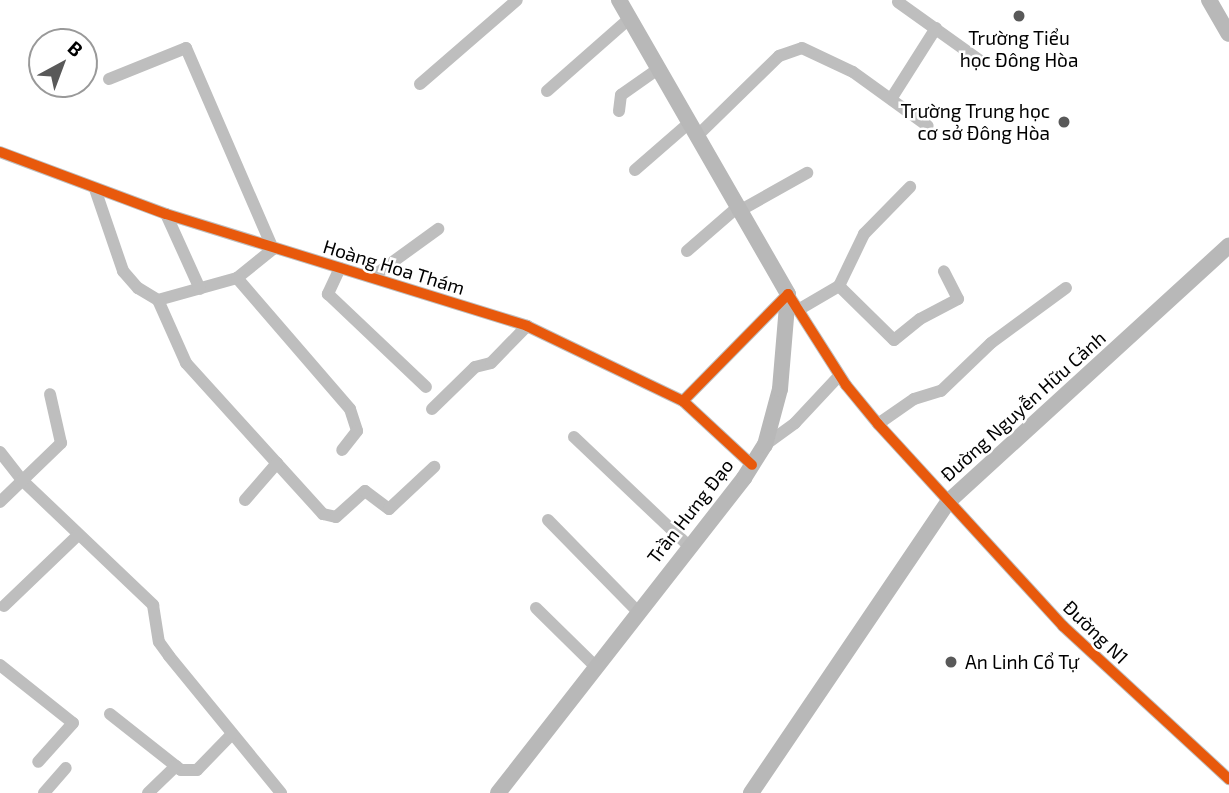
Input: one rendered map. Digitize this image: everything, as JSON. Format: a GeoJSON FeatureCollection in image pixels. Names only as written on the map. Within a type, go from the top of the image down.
{"type":"FeatureCollection","features":[{"type":"Feature","properties":{"kind":"main road"},"geometry":{"type":"LineString","coordinates":[[619,0],[788,294]]}},
{"type":"Feature","properties":{"kind":"main road"},"geometry":{"type":"LineString","coordinates":[[1209,0],[1229,34]]}},
{"type":"Feature","properties":{"kind":"main road","name":"Đường Nguyễn Hữu Cảnh"},"geometry":{"type":"LineString","coordinates":[[751,793],[949,501],[1229,245]]}},
{"type":"Feature","properties":{"kind":"main road","name":"Trần Hưng Đạo"},"geometry":{"type":"LineString","coordinates":[[498,793],[765,445],[780,389],[788,294]]}},
{"type":"Feature","properties":{"kind":"street"},"geometry":{"type":"LineString","coordinates":[[420,84],[517,0]]}},
{"type":"Feature","properties":{"kind":"street"},"geometry":{"type":"LineString","coordinates":[[898,2],[979,60]]}},
{"type":"Feature","properties":{"kind":"street"},"geometry":{"type":"LineString","coordinates":[[547,91],[629,19]]}},
{"type":"Feature","properties":{"kind":"street"},"geometry":{"type":"LineString","coordinates":[[891,99],[936,28]]}},
{"type":"Feature","properties":{"kind":"street"},"geometry":{"type":"LineString","coordinates":[[109,79],[186,48],[273,248],[237,278],[158,300]]}},
{"type":"Feature","properties":{"kind":"street"},"geometry":{"type":"LineString","coordinates":[[635,170],[693,130],[790,50],[802,48],[853,72],[928,127]]}},
{"type":"Feature","properties":{"kind":"street"},"geometry":{"type":"LineString","coordinates":[[619,111],[621,95],[658,69]]}},
{"type":"Feature","properties":{"kind":"street","name":"Hoàng Hoa Thám"},"geometry":{"type":"LineString","coordinates":[[0,152],[166,214],[527,326],[682,401],[752,465]]}},
{"type":"Feature","properties":{"kind":"street"},"geometry":{"type":"LineString","coordinates":[[687,251],[740,208],[807,173]]}},
{"type":"Feature","properties":{"kind":"street"},"geometry":{"type":"LineString","coordinates":[[798,310],[839,286],[864,234],[910,187]]}},
{"type":"Feature","properties":{"kind":"street"},"geometry":{"type":"LineString","coordinates":[[95,189],[123,271],[138,288],[158,300],[186,363],[332,518],[365,491],[389,509],[434,467]]}},
{"type":"Feature","properties":{"kind":"street"},"geometry":{"type":"LineString","coordinates":[[166,214],[200,289]]}},
{"type":"Feature","properties":{"kind":"street"},"geometry":{"type":"LineString","coordinates":[[372,277],[438,229]]}},
{"type":"Feature","properties":{"kind":"street"},"geometry":{"type":"LineString","coordinates":[[340,268],[328,294],[426,387]]}},
{"type":"Feature","properties":{"kind":"street"},"geometry":{"type":"LineString","coordinates":[[839,286],[894,340],[920,319],[958,299],[944,271]]}},
{"type":"Feature","properties":{"kind":"street"},"geometry":{"type":"LineString","coordinates":[[237,278],[354,416],[357,431],[342,450]]}},
{"type":"Feature","properties":{"kind":"street"},"geometry":{"type":"LineString","coordinates":[[878,424],[914,399],[941,391],[991,343],[1066,288]]}},
{"type":"Feature","properties":{"kind":"street"},"geometry":{"type":"LineString","coordinates":[[682,401],[788,294]]}},
{"type":"Feature","properties":{"kind":"street","name":"Đường N1"},"geometry":{"type":"LineString","coordinates":[[788,294],[839,376],[878,424],[1063,626],[1229,779]]}},
{"type":"Feature","properties":{"kind":"street"},"geometry":{"type":"LineString","coordinates":[[432,409],[475,367],[491,363],[527,326]]}},
{"type":"Feature","properties":{"kind":"street"},"geometry":{"type":"LineString","coordinates":[[765,445],[795,423],[839,376]]}},
{"type":"Feature","properties":{"kind":"street"},"geometry":{"type":"LineString","coordinates":[[0,502],[61,443],[50,394]]}},
{"type":"Feature","properties":{"kind":"street"},"geometry":{"type":"LineString","coordinates":[[573,437],[689,546]]}},
{"type":"Feature","properties":{"kind":"street"},"geometry":{"type":"LineString","coordinates":[[0,452],[23,481],[153,605],[159,642],[281,793]]}},
{"type":"Feature","properties":{"kind":"street"},"geometry":{"type":"LineString","coordinates":[[245,500],[278,463]]}},
{"type":"Feature","properties":{"kind":"street"},"geometry":{"type":"LineString","coordinates":[[548,520],[638,612]]}},
{"type":"Feature","properties":{"kind":"street"},"geometry":{"type":"LineString","coordinates":[[4,606],[78,535]]}},
{"type":"Feature","properties":{"kind":"street"},"geometry":{"type":"LineString","coordinates":[[536,608],[596,667]]}},
{"type":"Feature","properties":{"kind":"street"},"geometry":{"type":"LineString","coordinates":[[0,665],[73,723],[38,762]]}},
{"type":"Feature","properties":{"kind":"street"},"geometry":{"type":"LineString","coordinates":[[110,714],[176,766],[197,770],[232,734]]}},
{"type":"Feature","properties":{"kind":"street"},"geometry":{"type":"LineString","coordinates":[[148,793],[176,766]]}},
{"type":"Feature","properties":{"kind":"street"},"geometry":{"type":"LineString","coordinates":[[44,793],[66,768]]}},
{"type":"Feature","properties":{"kind":"cycle path"},"geometry":{"type":"LineString","coordinates":[[0,152],[166,214],[527,326],[683,401],[752,465]]}},
{"type":"Feature","properties":{"kind":"cycle path"},"geometry":{"type":"LineString","coordinates":[[683,401],[788,294],[846,385],[878,424],[1063,626],[1229,779]]}},
{"type":"Feature","properties":{"kind":"place","name":"Trường Tiểu học Đông Hòa"},"geometry":{"type":"Point","coordinates":[1019,16]}},
{"type":"Feature","properties":{"kind":"place","name":"Trường Trung học cơ sở Đông Hòa"},"geometry":{"type":"Point","coordinates":[1064,122]}},
{"type":"Feature","properties":{"kind":"place","name":"An Linh Cổ Tự"},"geometry":{"type":"Point","coordinates":[951,662]}}]}
